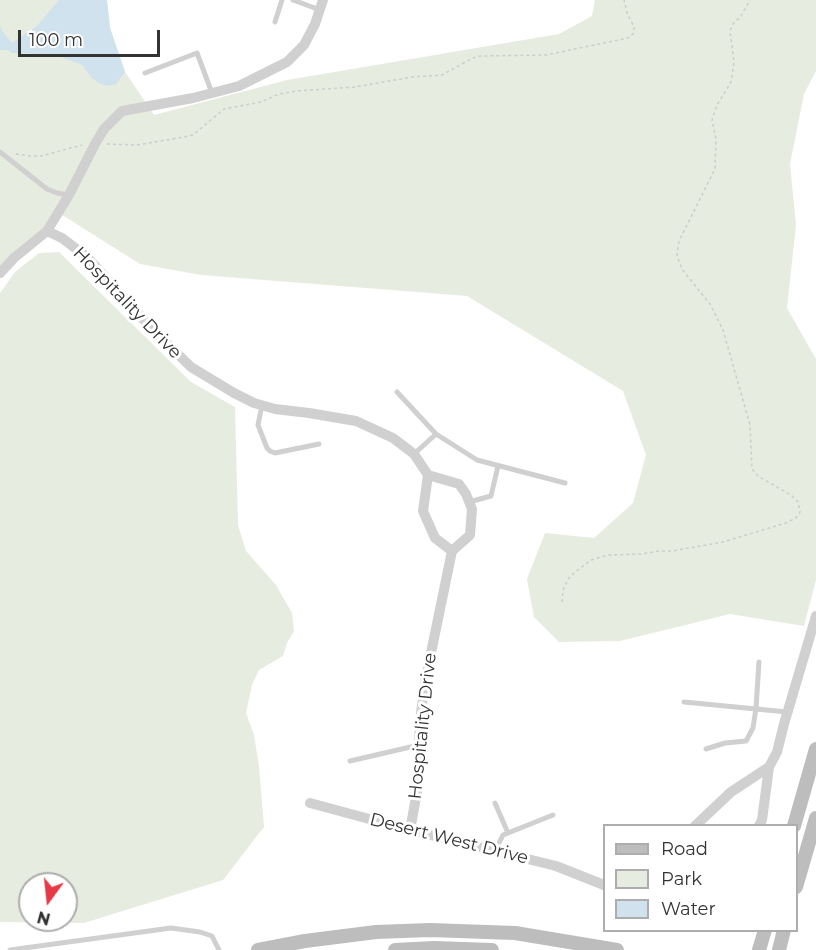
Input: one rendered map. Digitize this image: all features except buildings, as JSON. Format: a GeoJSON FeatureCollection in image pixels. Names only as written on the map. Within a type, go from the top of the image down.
{"type":"FeatureCollection","features":[{"type":"Feature","properties":{"kind":"main road"},"geometry":{"type":"LineString","coordinates":[[794,824],[816,749]]}},
{"type":"Feature","properties":{"kind":"main road"},"geometry":{"type":"LineString","coordinates":[[798,881],[816,818]]}},
{"type":"Feature","properties":{"kind":"main road"},"geometry":{"type":"LineString","coordinates":[[258,950],[305,941],[364,934],[430,930],[515,933],[617,950]]}},
{"type":"Feature","properties":{"kind":"main road"},"geometry":{"type":"LineString","coordinates":[[759,950],[764,932]]}},
{"type":"Feature","properties":{"kind":"main road"},"geometry":{"type":"LineString","coordinates":[[779,950],[784,932]]}},
{"type":"Feature","properties":{"kind":"main road"},"geometry":{"type":"LineString","coordinates":[[395,950],[434,948],[492,950]]}},
{"type":"Feature","properties":{"kind":"street"},"geometry":{"type":"LineString","coordinates":[[0,273],[14,258],[47,231],[104,129],[122,111],[239,86],[287,62],[304,45],[322,5]]}},
{"type":"Feature","properties":{"kind":"street","name":"Hospitality Drive"},"geometry":{"type":"LineString","coordinates":[[47,231],[62,238],[87,257],[152,329],[191,367],[255,403],[275,409],[309,412],[356,421],[393,438],[414,454],[428,475]]}},
{"type":"Feature","properties":{"kind":"street"},"geometry":{"type":"LineString","coordinates":[[452,551],[435,538],[423,511],[428,475],[459,484],[469,502]]}},
{"type":"Feature","properties":{"kind":"street","name":"Hospitality Drive"},"geometry":{"type":"LineString","coordinates":[[410,830],[417,792],[420,721],[425,682],[452,551],[470,535],[469,502]]}},
{"type":"Feature","properties":{"kind":"street"},"geometry":{"type":"LineString","coordinates":[[760,824],[769,767],[777,752],[816,616]]}},
{"type":"Feature","properties":{"kind":"street"},"geometry":{"type":"LineString","coordinates":[[696,824],[730,792],[769,767]]}},
{"type":"Feature","properties":{"kind":"street","name":"Desert West Drive"},"geometry":{"type":"LineString","coordinates":[[310,803],[556,866],[603,885]]}},
{"type":"Feature","properties":{"kind":"street","name":"Desert West Drive"},"geometry":{"type":"LineString","coordinates":[[587,877],[603,874]]}},
{"type":"Feature","properties":{"kind":"lane"},"geometry":{"type":"LineString","coordinates":[[274,22],[282,0]]}},
{"type":"Feature","properties":{"kind":"lane"},"geometry":{"type":"LineString","coordinates":[[293,0],[322,5]]}},
{"type":"Feature","properties":{"kind":"lane"},"geometry":{"type":"LineString","coordinates":[[145,73],[197,53],[212,93]]}},
{"type":"Feature","properties":{"kind":"lane"},"geometry":{"type":"LineString","coordinates":[[0,152],[47,189],[69,195]]}},
{"type":"Feature","properties":{"kind":"lane"},"geometry":{"type":"LineString","coordinates":[[397,392],[436,434],[477,460],[565,483]]}},
{"type":"Feature","properties":{"kind":"lane"},"geometry":{"type":"LineString","coordinates":[[262,405],[258,425],[270,451],[275,453],[319,444]]}},
{"type":"Feature","properties":{"kind":"lane"},"geometry":{"type":"LineString","coordinates":[[414,454],[436,434]]}},
{"type":"Feature","properties":{"kind":"lane"},"geometry":{"type":"LineString","coordinates":[[469,502],[491,496],[498,466]]}},
{"type":"Feature","properties":{"kind":"lane"},"geometry":{"type":"LineString","coordinates":[[706,749],[725,743],[746,741],[753,728],[759,662]]}},
{"type":"Feature","properties":{"kind":"lane"},"geometry":{"type":"LineString","coordinates":[[684,702],[788,712]]}},
{"type":"Feature","properties":{"kind":"lane"},"geometry":{"type":"LineString","coordinates":[[350,761],[419,745]]}},
{"type":"Feature","properties":{"kind":"lane"},"geometry":{"type":"LineString","coordinates":[[495,803],[508,833]]}},
{"type":"Feature","properties":{"kind":"lane"},"geometry":{"type":"LineString","coordinates":[[495,851],[503,835],[553,815]]}},
{"type":"Feature","properties":{"kind":"lane"},"geometry":{"type":"LineString","coordinates":[[10,950],[171,928],[212,936],[219,950]]}},
{"type":"Feature","properties":{"kind":"path"},"geometry":{"type":"LineString","coordinates":[[15,154],[41,156],[83,144],[137,145],[184,137],[193,135],[224,109],[261,102],[279,94],[355,87],[412,77],[442,75],[480,56],[546,55],[628,38],[634,33],[634,27],[624,0]]}},
{"type":"Feature","properties":{"kind":"path"},"geometry":{"type":"LineString","coordinates":[[562,602],[563,590],[568,579],[591,560],[608,555],[672,551],[723,542],[786,523],[798,516],[800,512],[798,502],[791,495],[758,476],[752,469],[750,424],[723,330],[710,304],[682,269],[677,256],[680,239],[715,169],[716,139],[712,120],[717,105],[731,82],[734,62],[730,31],[750,0]]}},
{"type":"Feature","properties":{"kind":"green space"},"geometry":{"type":"Polygon","coordinates":[[[0,0],[107,0],[110,28],[125,72],[154,115],[287,80],[559,34],[592,16],[595,0],[816,0],[816,71],[804,94],[790,164],[796,225],[787,308],[816,359],[816,580],[804,626],[730,614],[620,641],[559,642],[534,617],[527,579],[545,533],[594,538],[633,503],[646,455],[623,391],[467,296],[201,275],[140,264],[56,211],[44,230],[0,269],[0,0]]]}},
{"type":"Feature","properties":{"kind":"green space"},"geometry":{"type":"Polygon","coordinates":[[[59,252],[191,382],[235,407],[238,525],[246,551],[276,585],[292,613],[294,631],[283,656],[259,670],[252,685],[246,713],[254,735],[259,766],[264,827],[223,880],[84,923],[78,923],[78,872],[18,872],[18,922],[0,922],[0,293],[15,272],[39,253],[59,252]]]}},
{"type":"Feature","properties":{"kind":"water"},"geometry":{"type":"Polygon","coordinates":[[[59,0],[107,0],[110,28],[125,72],[116,84],[107,86],[99,83],[82,65],[59,56],[0,50],[0,26],[12,43],[37,26],[59,0]]]}}]}
